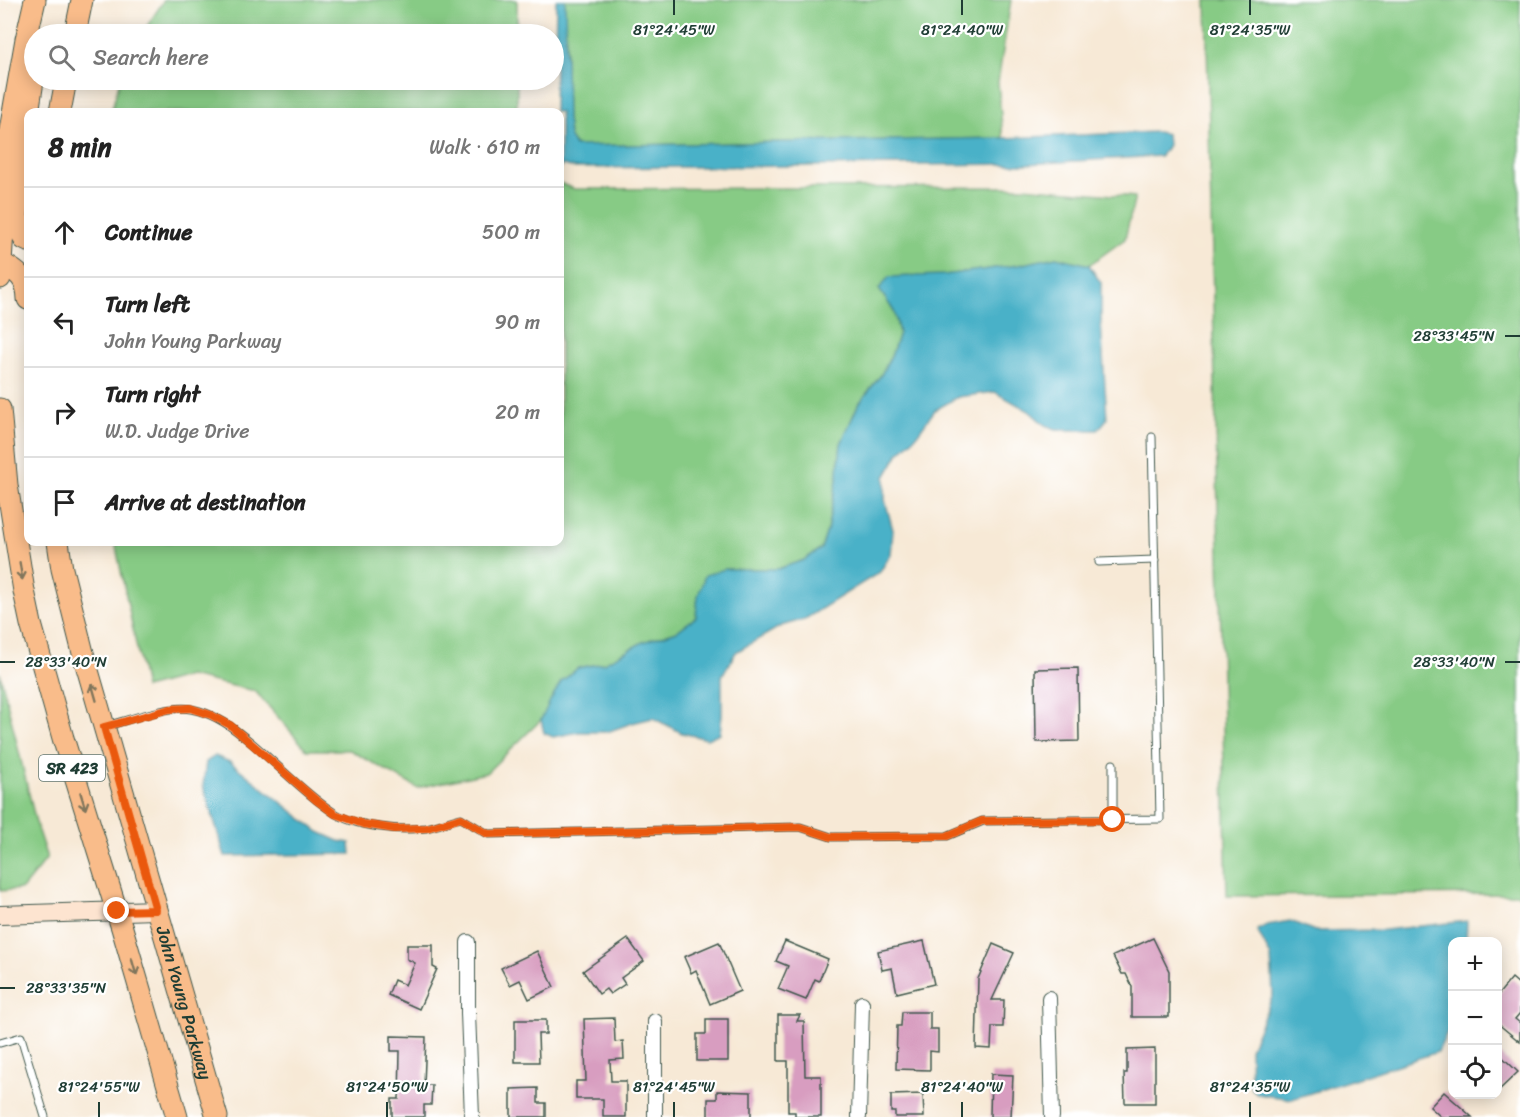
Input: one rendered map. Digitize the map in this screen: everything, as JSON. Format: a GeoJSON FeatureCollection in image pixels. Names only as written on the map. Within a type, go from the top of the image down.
{"type":"FeatureCollection","features":[{"type":"Feature","properties":{"kind":"main road"},"geometry":{"type":"LineString","coordinates":[[29,24],[35,0]]}},
{"type":"Feature","properties":{"kind":"main road"},"geometry":{"type":"LineString","coordinates":[[42,24],[47,0]]}},
{"type":"Feature","properties":{"kind":"main road"},"geometry":{"type":"LineString","coordinates":[[77,24],[82,0]]}},
{"type":"Feature","properties":{"kind":"main road"},"geometry":{"type":"LineString","coordinates":[[24,50],[9,136],[0,270],[18,272],[24,283]]}},
{"type":"Feature","properties":{"kind":"main road"},"geometry":{"type":"LineString","coordinates":[[28,108],[31,90]]}},
{"type":"Feature","properties":{"kind":"main road"},"geometry":{"type":"LineString","coordinates":[[61,108],[64,90]]}},
{"type":"Feature","properties":{"kind":"main road"},"geometry":{"type":"LineString","coordinates":[[24,137],[16,216],[24,238]]}},
{"type":"Feature","properties":{"kind":"main road","name":"SR 423"},"geometry":{"type":"LineString","coordinates":[[0,409],[10,519],[31,624],[177,1117]]}},
{"type":"Feature","properties":{"kind":"main road","name":"John Young Parkway"},"geometry":{"type":"LineString","coordinates":[[59,546],[62,569],[84,657],[217,1117]]}},
{"type":"Feature","properties":{"kind":"street"},"geometry":{"type":"LineString","coordinates":[[0,915],[156,910]]}},
{"type":"Feature","properties":{"kind":"street"},"geometry":{"type":"LineString","coordinates":[[468,942],[471,1117]]}},
{"type":"Feature","properties":{"kind":"street"},"geometry":{"type":"LineString","coordinates":[[1049,998],[1052,1117]]}},
{"type":"Feature","properties":{"kind":"street"},"geometry":{"type":"LineString","coordinates":[[859,1117],[862,1003]]}},
{"type":"Feature","properties":{"kind":"street"},"geometry":{"type":"LineString","coordinates":[[655,1021],[655,1117]]}},
{"type":"Feature","properties":{"kind":"lane"},"geometry":{"type":"LineString","coordinates":[[104,727],[170,709],[190,708],[211,715],[230,725],[335,814],[363,824],[395,829],[427,828],[461,818],[488,834],[800,827],[831,837],[947,836],[982,821],[1160,819],[1152,437]]}},
{"type":"Feature","properties":{"kind":"lane"},"geometry":{"type":"LineString","coordinates":[[1099,562],[1155,560]]}},
{"type":"Feature","properties":{"kind":"lane"},"geometry":{"type":"LineString","coordinates":[[1113,764],[1113,820]]}},
{"type":"Feature","properties":{"kind":"lane"},"geometry":{"type":"LineString","coordinates":[[0,1044],[21,1037],[45,1117]]}},
{"type":"Feature","properties":{"kind":"green space"},"geometry":{"type":"Polygon","coordinates":[[[164,0],[517,0],[517,24],[148,24],[164,0]]]}},
{"type":"Feature","properties":{"kind":"green space"},"geometry":{"type":"Polygon","coordinates":[[[565,0],[1011,0],[998,82],[1003,138],[575,146],[569,136],[567,119],[565,0]]]}},
{"type":"Feature","properties":{"kind":"green space"},"geometry":{"type":"Polygon","coordinates":[[[1206,0],[1520,0],[1520,894],[1227,896],[1206,0]]]}},
{"type":"Feature","properties":{"kind":"green space"},"geometry":{"type":"Polygon","coordinates":[[[117,90],[517,90],[517,108],[112,108],[117,90]]]}},
{"type":"Feature","properties":{"kind":"green space"},"geometry":{"type":"Polygon","coordinates":[[[564,185],[574,189],[1023,187],[1135,197],[1125,239],[1089,265],[1056,257],[1018,265],[944,275],[889,277],[879,289],[894,311],[899,333],[892,354],[881,375],[858,405],[841,444],[837,481],[821,549],[804,560],[778,569],[725,569],[698,596],[696,617],[677,631],[643,642],[604,663],[578,668],[561,682],[541,720],[486,773],[417,788],[350,750],[307,750],[255,691],[189,676],[145,688],[116,546],[564,546],[564,185]]]}},
{"type":"Feature","properties":{"kind":"green space"},"geometry":{"type":"Polygon","coordinates":[[[0,673],[38,831],[47,858],[22,889],[0,891],[0,673]]]}},
{"type":"Feature","properties":{"kind":"water"},"geometry":{"type":"Polygon","coordinates":[[[556,0],[565,0],[567,119],[569,136],[575,146],[1003,138],[1157,132],[1167,134],[1168,145],[1161,156],[1025,164],[575,168],[564,165],[564,108],[554,108],[554,90],[564,90],[564,24],[556,24],[556,0]]]}},
{"type":"Feature","properties":{"kind":"water"},"geometry":{"type":"Polygon","coordinates":[[[1056,257],[1089,265],[1101,283],[1107,419],[1098,430],[1059,430],[1045,425],[1029,411],[995,392],[958,397],[935,410],[916,436],[899,453],[885,477],[885,500],[893,530],[891,554],[880,572],[805,619],[781,626],[736,652],[722,676],[720,733],[707,739],[682,733],[653,718],[607,732],[579,732],[553,737],[544,733],[541,720],[561,682],[578,668],[604,663],[643,642],[677,631],[696,617],[698,596],[705,575],[725,569],[778,569],[804,560],[821,549],[837,481],[841,444],[858,405],[881,375],[892,354],[899,333],[894,311],[879,289],[889,277],[944,275],[1018,265],[1056,257]]]}},
{"type":"Feature","properties":{"kind":"water"},"geometry":{"type":"Polygon","coordinates":[[[215,756],[230,762],[319,832],[350,843],[351,854],[225,856],[203,786],[206,762],[215,756]]]}},
{"type":"Feature","properties":{"kind":"water"},"geometry":{"type":"Polygon","coordinates":[[[1290,921],[1315,931],[1384,930],[1467,921],[1466,937],[1448,937],[1448,1031],[1438,1052],[1292,1099],[1258,1094],[1251,1088],[1250,1049],[1273,995],[1271,957],[1257,930],[1267,925],[1290,921]]]}},
{"type":"Feature","properties":{"kind":"building"},"geometry":{"type":"Polygon","coordinates":[[[1078,668],[1079,741],[1036,742],[1035,669],[1078,668]]]}},
{"type":"Feature","properties":{"kind":"building"},"geometry":{"type":"Polygon","coordinates":[[[1153,938],[1169,971],[1169,1017],[1132,1017],[1132,987],[1113,956],[1153,938]]]}},
{"type":"Feature","properties":{"kind":"building"},"geometry":{"type":"Polygon","coordinates":[[[628,939],[644,961],[621,978],[625,984],[610,994],[606,989],[599,994],[583,971],[628,939]]]}},
{"type":"Feature","properties":{"kind":"building"},"geometry":{"type":"Polygon","coordinates":[[[785,941],[828,959],[819,981],[815,979],[806,1000],[778,989],[788,966],[776,961],[785,941]]]}},
{"type":"Feature","properties":{"kind":"building"},"geometry":{"type":"Polygon","coordinates":[[[924,941],[934,984],[897,993],[892,968],[882,970],[878,951],[924,941]]]}},
{"type":"Feature","properties":{"kind":"building"},"geometry":{"type":"Polygon","coordinates":[[[719,942],[740,991],[710,1004],[696,970],[691,973],[684,957],[719,942]]]}},
{"type":"Feature","properties":{"kind":"building"},"geometry":{"type":"Polygon","coordinates":[[[993,944],[1014,953],[992,1000],[1004,1000],[1003,1027],[992,1027],[991,1049],[976,1048],[978,979],[993,944]]]}},
{"type":"Feature","properties":{"kind":"building"},"geometry":{"type":"Polygon","coordinates":[[[407,945],[433,945],[433,967],[437,969],[419,1009],[388,995],[394,980],[405,985],[415,963],[407,959],[407,945]]]}},
{"type":"Feature","properties":{"kind":"building"},"geometry":{"type":"Polygon","coordinates":[[[537,951],[554,987],[529,999],[520,980],[510,985],[501,968],[537,951]]]}},
{"type":"Feature","properties":{"kind":"building"},"geometry":{"type":"Polygon","coordinates":[[[1512,978],[1520,985],[1520,1013],[1515,1019],[1520,1023],[1520,1042],[1502,1027],[1502,990],[1512,978]]]}},
{"type":"Feature","properties":{"kind":"building"},"geometry":{"type":"Polygon","coordinates":[[[902,1012],[930,1012],[930,1029],[938,1029],[938,1052],[930,1051],[930,1070],[896,1069],[897,1026],[901,1026],[902,1012]]]}},
{"type":"Feature","properties":{"kind":"building"},"geometry":{"type":"Polygon","coordinates":[[[778,1015],[800,1015],[797,1021],[804,1021],[805,1076],[821,1076],[821,1117],[795,1117],[795,1112],[788,1112],[788,1061],[778,1061],[778,1015]]]}},
{"type":"Feature","properties":{"kind":"building"},"geometry":{"type":"Polygon","coordinates":[[[614,1018],[615,1042],[623,1041],[624,1059],[610,1060],[611,1081],[626,1081],[626,1117],[603,1117],[603,1099],[576,1099],[576,1081],[586,1081],[584,1019],[614,1018]]]}},
{"type":"Feature","properties":{"kind":"building"},"geometry":{"type":"Polygon","coordinates":[[[706,1019],[728,1019],[728,1061],[697,1061],[697,1034],[706,1034],[706,1019]]]}},
{"type":"Feature","properties":{"kind":"building"},"geometry":{"type":"Polygon","coordinates":[[[515,1020],[546,1020],[546,1034],[538,1034],[539,1062],[515,1062],[515,1020]]]}},
{"type":"Feature","properties":{"kind":"building"},"geometry":{"type":"Polygon","coordinates":[[[391,1036],[426,1037],[424,1085],[432,1085],[431,1105],[424,1105],[424,1117],[392,1117],[392,1099],[399,1099],[400,1051],[391,1051],[391,1036]]]}},
{"type":"Feature","properties":{"kind":"building"},"geometry":{"type":"Polygon","coordinates":[[[1155,1049],[1155,1103],[1125,1103],[1124,1073],[1127,1073],[1127,1050],[1155,1049]]]}},
{"type":"Feature","properties":{"kind":"building"},"geometry":{"type":"Polygon","coordinates":[[[1502,1057],[1518,1072],[1502,1087],[1502,1057]]]}},
{"type":"Feature","properties":{"kind":"building"},"geometry":{"type":"Polygon","coordinates":[[[991,1074],[1013,1075],[1011,1117],[990,1117],[991,1074]]]}},
{"type":"Feature","properties":{"kind":"building"},"geometry":{"type":"Polygon","coordinates":[[[538,1088],[538,1103],[546,1103],[546,1117],[511,1117],[511,1089],[538,1088]]]}},
{"type":"Feature","properties":{"kind":"building"},"geometry":{"type":"Polygon","coordinates":[[[717,1091],[751,1092],[751,1117],[708,1117],[708,1099],[717,1099],[717,1091]]]}},
{"type":"Feature","properties":{"kind":"building"},"geometry":{"type":"Polygon","coordinates":[[[1444,1092],[1448,1099],[1452,1099],[1472,1117],[1441,1117],[1430,1107],[1444,1092]]]}},
{"type":"Feature","properties":{"kind":"building"},"geometry":{"type":"Polygon","coordinates":[[[923,1094],[924,1117],[895,1117],[895,1112],[891,1112],[891,1095],[923,1094]]]}},
{"type":"Feature","properties":{"kind":"route"},"geometry":{"type":"LineString","coordinates":[[117,911],[156,910],[104,727],[170,709],[190,708],[230,725],[335,814],[363,824],[395,829],[427,828],[461,818],[488,834],[800,827],[831,837],[947,836],[982,821],[1113,820]]}}]}
